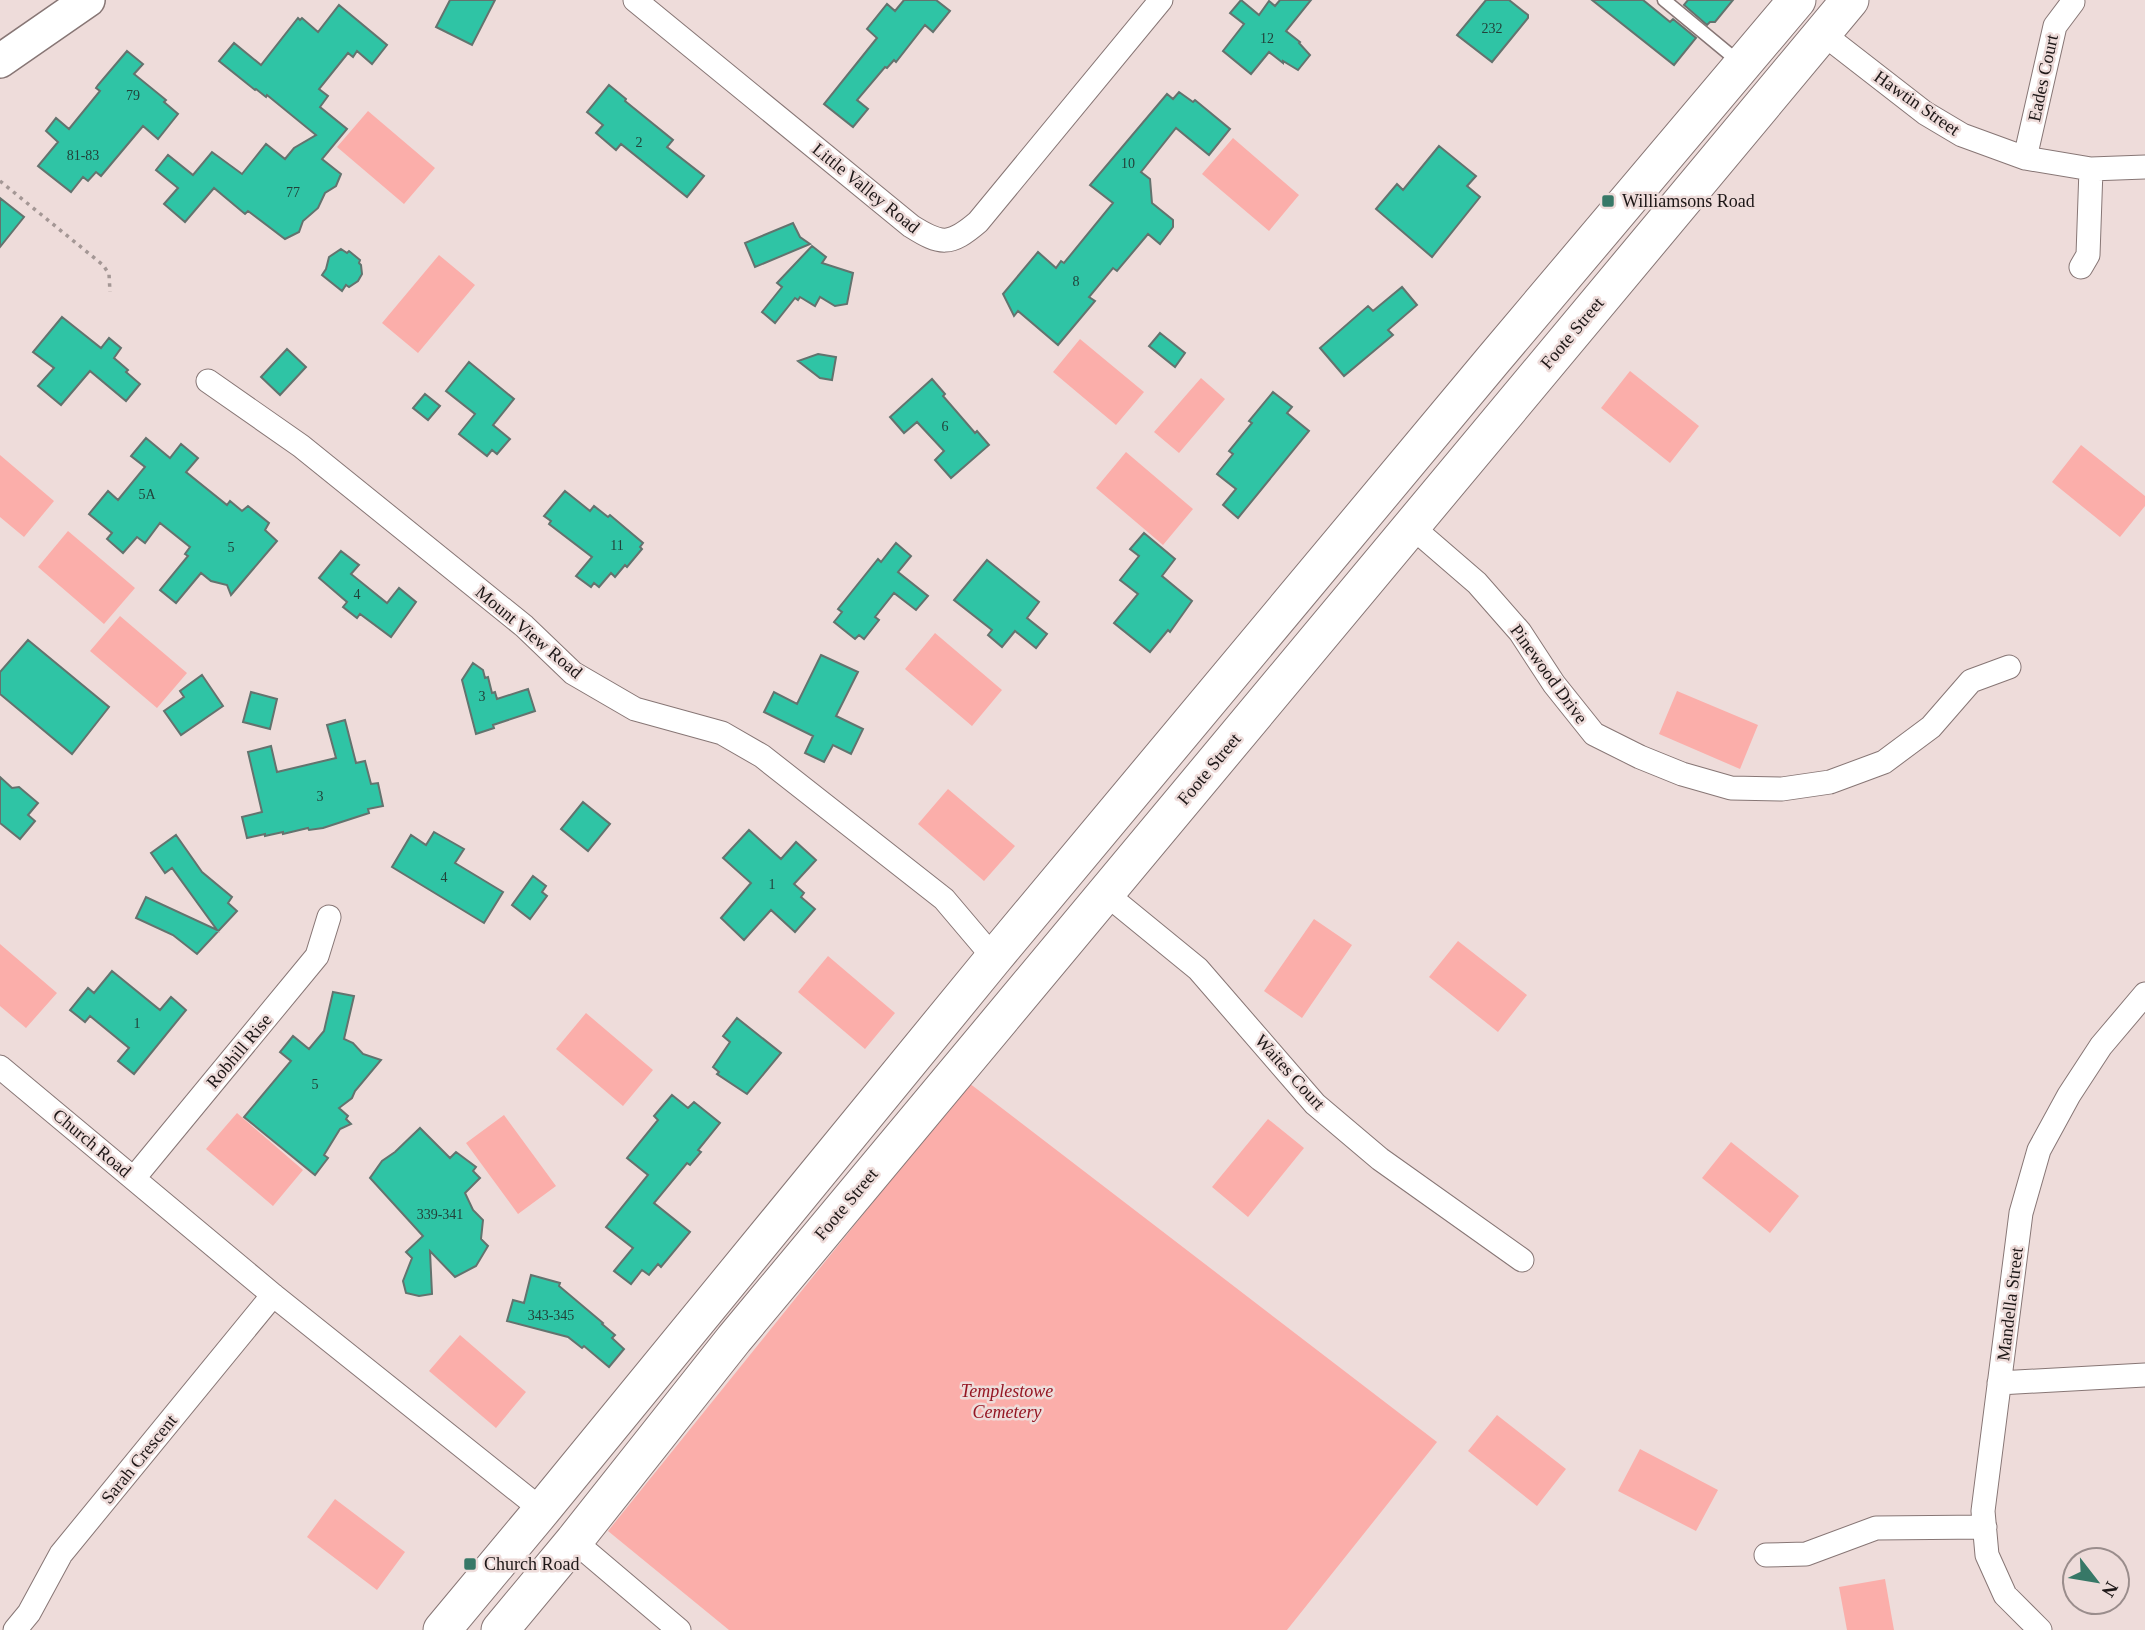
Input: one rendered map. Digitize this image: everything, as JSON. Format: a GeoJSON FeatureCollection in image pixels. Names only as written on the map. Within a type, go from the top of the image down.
{"type":"FeatureCollection","features":[{"type":"Feature","properties":{"kind":"main road","name":"Foote Street"},"geometry":{"type":"LineString","coordinates":[[500,1630],[734,1339],[1850,0]]}},
{"type":"Feature","properties":{"kind":"main road"},"geometry":{"type":"LineString","coordinates":[[448,1622],[994,958],[1794,3],[1822,33]]}},
{"type":"Feature","properties":{"kind":"main road"},"geometry":{"type":"LineString","coordinates":[[1204,706],[1238,733]]}},
{"type":"Feature","properties":{"kind":"main road"},"geometry":{"type":"LineString","coordinates":[[448,1622],[502,1589],[555,1532],[574,1541]]}},
{"type":"Feature","properties":{"kind":"street"},"geometry":{"type":"LineString","coordinates":[[0,61],[88,0]]}},
{"type":"Feature","properties":{"kind":"street","name":"Little Valley Road"},"geometry":{"type":"LineString","coordinates":[[635,0],[911,226],[928,237],[947,242],[964,234],[978,222],[1161,0]]}},
{"type":"Feature","properties":{"kind":"street","name":"Eades Court"},"geometry":{"type":"LineString","coordinates":[[2025,159],[2054,26],[2073,2]]}},
{"type":"Feature","properties":{"kind":"street","name":"Hawtin Street"},"geometry":{"type":"LineString","coordinates":[[1822,33],[1925,113],[1962,135],[2025,159],[2091,169],[2145,167]]}},
{"type":"Feature","properties":{"kind":"street"},"geometry":{"type":"LineString","coordinates":[[2081,267],[2088,255],[2091,169]]}},
{"type":"Feature","properties":{"kind":"street","name":"Mount View Road"},"geometry":{"type":"LineString","coordinates":[[208,381],[301,446],[524,626],[573,673],[635,709],[722,733],[762,756],[944,899],[994,958]]}},
{"type":"Feature","properties":{"kind":"street","name":"Pinewood Drive"},"geometry":{"type":"LineString","coordinates":[[1411,526],[1477,583],[1520,632],[1554,684],[1594,734],[1682,774],[1731,788],[1782,789],[1830,782],[1884,762],[1931,727],[1971,681],[2009,667]]}},
{"type":"Feature","properties":{"kind":"street","name":"Waites Court"},"geometry":{"type":"LineString","coordinates":[[1105,893],[1198,969],[1315,1104],[1380,1159],[1522,1260]]}},
{"type":"Feature","properties":{"kind":"street","name":"Robhill Rise"},"geometry":{"type":"LineString","coordinates":[[134,1178],[317,956],[329,917]]}},
{"type":"Feature","properties":{"kind":"street","name":"Mandella Street"},"geometry":{"type":"LineString","coordinates":[[2040,1630],[2005,1595],[1987,1555],[1983,1511],[2021,1213],[2039,1150],[2069,1095],[2101,1046],[2145,994]]}},
{"type":"Feature","properties":{"kind":"street","name":"Church Road"},"geometry":{"type":"LineString","coordinates":[[0,1067],[273,1295],[542,1510]]}},
{"type":"Feature","properties":{"kind":"street","name":"Sarah Crescent"},"geometry":{"type":"LineString","coordinates":[[15,1630],[29,1613],[61,1554],[273,1295]]}},
{"type":"Feature","properties":{"kind":"street"},"geometry":{"type":"LineString","coordinates":[[2000,1383],[2145,1375]]}},
{"type":"Feature","properties":{"kind":"street"},"geometry":{"type":"LineString","coordinates":[[1766,1555],[1806,1554],[1876,1528],[1984,1527]]}},
{"type":"Feature","properties":{"kind":"street"},"geometry":{"type":"LineString","coordinates":[[574,1541],[679,1630]]}},
{"type":"Feature","properties":{"kind":"lane"},"geometry":{"type":"LineString","coordinates":[[1664,0],[1742,65]]}},
{"type":"Feature","properties":{"kind":"path"},"geometry":{"type":"LineString","coordinates":[[0,181],[103,265],[109,274],[110,292]]}},
{"type":"Feature","properties":{"kind":"green space"},"geometry":{"type":"Polygon","coordinates":[[[368,111],[435,168],[404,204],[337,147],[368,111]]]}},
{"type":"Feature","properties":{"kind":"green space"},"geometry":{"type":"Polygon","coordinates":[[[1233,138],[1299,195],[1269,231],[1202,174],[1233,138]]]}},
{"type":"Feature","properties":{"kind":"green space"},"geometry":{"type":"Polygon","coordinates":[[[439,255],[475,285],[418,353],[382,323],[439,255]]]}},
{"type":"Feature","properties":{"kind":"green space"},"geometry":{"type":"Polygon","coordinates":[[[1080,339],[1144,392],[1116,425],[1053,372],[1080,339]]]}},
{"type":"Feature","properties":{"kind":"green space"},"geometry":{"type":"Polygon","coordinates":[[[1630,371],[1699,426],[1670,463],[1601,408],[1630,371]]]}},
{"type":"Feature","properties":{"kind":"green space"},"geometry":{"type":"Polygon","coordinates":[[[1201,378],[1225,399],[1179,453],[1154,432],[1201,378]]]}},
{"type":"Feature","properties":{"kind":"green space"},"geometry":{"type":"Polygon","coordinates":[[[2081,445],[2145,496],[2145,506],[2120,537],[2052,482],[2081,445]]]}},
{"type":"Feature","properties":{"kind":"green space"},"geometry":{"type":"Polygon","coordinates":[[[1126,452],[1193,509],[1163,545],[1096,488],[1126,452]]]}},
{"type":"Feature","properties":{"kind":"green space"},"geometry":{"type":"Polygon","coordinates":[[[0,455],[54,501],[24,537],[0,517],[0,455]]]}},
{"type":"Feature","properties":{"kind":"green space"},"geometry":{"type":"Polygon","coordinates":[[[68,531],[135,588],[104,624],[38,567],[68,531]]]}},
{"type":"Feature","properties":{"kind":"green space"},"geometry":{"type":"Polygon","coordinates":[[[120,616],[187,673],[157,708],[90,651],[120,616]]]}},
{"type":"Feature","properties":{"kind":"green space"},"geometry":{"type":"Polygon","coordinates":[[[935,633],[1002,690],[972,726],[905,669],[935,633]]]}},
{"type":"Feature","properties":{"kind":"green space"},"geometry":{"type":"Polygon","coordinates":[[[1677,691],[1758,725],[1740,769],[1659,734],[1677,691]]]}},
{"type":"Feature","properties":{"kind":"green space"},"geometry":{"type":"Polygon","coordinates":[[[948,789],[1015,846],[984,881],[918,824],[948,789]]]}},
{"type":"Feature","properties":{"kind":"green space"},"geometry":{"type":"Polygon","coordinates":[[[1314,919],[1352,945],[1302,1018],[1264,991],[1314,919]]]}},
{"type":"Feature","properties":{"kind":"green space"},"geometry":{"type":"Polygon","coordinates":[[[1458,941],[1527,995],[1498,1032],[1429,977],[1458,941]]]}},
{"type":"Feature","properties":{"kind":"green space"},"geometry":{"type":"Polygon","coordinates":[[[0,944],[57,993],[26,1028],[0,1006],[0,944]]]}},
{"type":"Feature","properties":{"kind":"green space"},"geometry":{"type":"Polygon","coordinates":[[[828,956],[895,1013],[865,1049],[798,992],[828,956]]]}},
{"type":"Feature","properties":{"kind":"green space"},"geometry":{"type":"Polygon","coordinates":[[[586,1013],[653,1070],[623,1106],[556,1049],[586,1013]]]}},
{"type":"Feature","properties":{"kind":"green space","name":"Templestowe Cemetery"},"geometry":{"type":"Polygon","coordinates":[[[969,1083],[1437,1442],[1287,1630],[729,1630],[608,1531],[969,1083]]]}},
{"type":"Feature","properties":{"kind":"green space"},"geometry":{"type":"Polygon","coordinates":[[[237,1113],[303,1170],[273,1206],[206,1149],[237,1113]]]}},
{"type":"Feature","properties":{"kind":"green space"},"geometry":{"type":"Polygon","coordinates":[[[504,1115],[556,1186],[518,1214],[466,1143],[504,1115]]]}},
{"type":"Feature","properties":{"kind":"green space"},"geometry":{"type":"Polygon","coordinates":[[[1268,1119],[1304,1148],[1248,1217],[1212,1187],[1268,1119]]]}},
{"type":"Feature","properties":{"kind":"green space"},"geometry":{"type":"Polygon","coordinates":[[[1731,1142],[1799,1196],[1770,1233],[1702,1178],[1731,1142]]]}},
{"type":"Feature","properties":{"kind":"green space"},"geometry":{"type":"Polygon","coordinates":[[[460,1335],[526,1392],[496,1428],[429,1371],[460,1335]]]}},
{"type":"Feature","properties":{"kind":"green space"},"geometry":{"type":"Polygon","coordinates":[[[1497,1415],[1566,1469],[1537,1506],[1468,1451],[1497,1415]]]}},
{"type":"Feature","properties":{"kind":"green space"},"geometry":{"type":"Polygon","coordinates":[[[1640,1449],[1718,1490],[1696,1531],[1618,1491],[1640,1449]]]}},
{"type":"Feature","properties":{"kind":"green space"},"geometry":{"type":"Polygon","coordinates":[[[335,1499],[405,1552],[377,1590],[307,1537],[335,1499]]]}},
{"type":"Feature","properties":{"kind":"green space"},"geometry":{"type":"Polygon","coordinates":[[[1885,1579],[1894,1630],[1847,1630],[1839,1587],[1885,1579]]]}},
{"type":"Feature","properties":{"kind":"building"},"geometry":{"type":"Polygon","coordinates":[[[450,0],[495,0],[472,45],[436,27],[450,0]]]}},
{"type":"Feature","properties":{"kind":"building"},"geometry":{"type":"Polygon","coordinates":[[[904,0],[936,0],[950,11],[933,32],[925,25],[896,62],[894,60],[885,67],[857,100],[868,109],[853,127],[824,104],[877,38],[867,29],[887,4],[895,11],[904,0]]]}},
{"type":"Feature","properties":{"kind":"building"},"geometry":{"type":"Polygon","coordinates":[[[1241,0],[1259,15],[1269,1],[1275,6],[1280,0],[1311,0],[1286,31],[1300,42],[1310,55],[1298,70],[1269,52],[1251,74],[1223,51],[1244,24],[1230,13],[1241,0]]]}},
{"type":"Feature","properties":{"kind":"building"},"geometry":{"type":"Polygon","coordinates":[[[1486,0],[1509,0],[1528,15],[1492,62],[1457,35],[1486,0]]]}},
{"type":"Feature","properties":{"kind":"building"},"geometry":{"type":"Polygon","coordinates":[[[1592,0],[1643,0],[1670,22],[1673,19],[1696,38],[1674,65],[1592,0]]]}},
{"type":"Feature","properties":{"kind":"building"},"geometry":{"type":"Polygon","coordinates":[[[1688,0],[1733,0],[1715,22],[1707,25],[1684,5],[1688,0]]]}},
{"type":"Feature","properties":{"kind":"building"},"geometry":{"type":"Polygon","coordinates":[[[339,5],[387,45],[372,64],[357,51],[353,57],[348,53],[319,89],[328,96],[320,107],[347,129],[322,159],[341,174],[336,186],[325,193],[318,208],[303,221],[299,232],[285,239],[248,211],[245,214],[214,188],[185,222],[164,204],[178,188],[156,170],[168,155],[193,175],[212,152],[242,174],[266,144],[285,159],[294,148],[316,135],[219,61],[234,43],[261,65],[298,18],[302,18],[318,32],[339,5]]]}},
{"type":"Feature","properties":{"kind":"building"},"geometry":{"type":"Polygon","coordinates":[[[127,51],[143,64],[134,74],[166,100],[164,102],[178,114],[158,139],[143,126],[101,176],[96,172],[88,181],[83,177],[71,192],[38,166],[58,142],[46,131],[56,118],[69,129],[100,91],[96,88],[98,85],[127,51]]]}},
{"type":"Feature","properties":{"kind":"building"},"geometry":{"type":"Polygon","coordinates":[[[609,85],[673,140],[667,147],[704,176],[687,197],[621,144],[616,150],[596,133],[603,125],[587,112],[609,85]]]}},
{"type":"Feature","properties":{"kind":"building"},"geometry":{"type":"Polygon","coordinates":[[[1179,92],[1193,102],[1195,100],[1230,129],[1209,155],[1176,128],[1141,172],[1150,179],[1152,203],[1173,220],[1173,227],[1160,244],[1148,234],[1117,271],[1113,268],[1089,297],[1095,301],[1058,345],[1018,311],[1014,316],[1003,294],[1038,252],[1056,268],[1061,261],[1064,263],[1113,203],[1090,185],[1167,94],[1173,99],[1179,92]]]}},
{"type":"Feature","properties":{"kind":"building"},"geometry":{"type":"Polygon","coordinates":[[[1439,146],[1476,176],[1467,186],[1480,197],[1432,257],[1376,209],[1397,184],[1403,190],[1439,146]]]}},
{"type":"Feature","properties":{"kind":"building"},"geometry":{"type":"Polygon","coordinates":[[[0,198],[24,217],[0,247],[0,198]]]}},
{"type":"Feature","properties":{"kind":"building"},"geometry":{"type":"Polygon","coordinates":[[[793,223],[800,237],[810,244],[755,267],[745,243],[793,223]]]}},
{"type":"Feature","properties":{"kind":"building"},"geometry":{"type":"Polygon","coordinates":[[[812,246],[826,257],[822,263],[853,273],[847,304],[835,306],[820,297],[815,306],[800,297],[798,300],[795,298],[775,323],[762,312],[782,287],[777,283],[812,246]]]}},
{"type":"Feature","properties":{"kind":"building"},"geometry":{"type":"Polygon","coordinates":[[[341,249],[347,253],[349,251],[360,260],[362,274],[358,281],[349,287],[346,285],[342,291],[322,275],[329,257],[341,249]]]}},
{"type":"Feature","properties":{"kind":"building"},"geometry":{"type":"Polygon","coordinates":[[[1402,287],[1417,305],[1388,330],[1393,335],[1344,376],[1320,348],[1368,306],[1373,311],[1402,287]]]}},
{"type":"Feature","properties":{"kind":"building"},"geometry":{"type":"Polygon","coordinates":[[[62,317],[101,348],[109,338],[121,348],[114,358],[140,384],[126,401],[90,371],[61,405],[38,386],[54,368],[33,352],[62,317]]]}},
{"type":"Feature","properties":{"kind":"building"},"geometry":{"type":"Polygon","coordinates":[[[1160,333],[1185,353],[1175,367],[1149,346],[1160,333]]]}},
{"type":"Feature","properties":{"kind":"building"},"geometry":{"type":"Polygon","coordinates":[[[287,349],[306,367],[280,395],[261,377],[287,349]]]}},
{"type":"Feature","properties":{"kind":"building"},"geometry":{"type":"Polygon","coordinates":[[[818,354],[836,357],[832,380],[820,378],[798,361],[818,354]]]}},
{"type":"Feature","properties":{"kind":"building"},"geometry":{"type":"Polygon","coordinates":[[[469,362],[514,399],[493,425],[510,439],[497,454],[492,450],[487,456],[459,434],[475,414],[446,391],[469,362]]]}},
{"type":"Feature","properties":{"kind":"building"},"geometry":{"type":"Polygon","coordinates":[[[932,379],[945,394],[943,396],[989,445],[951,478],[935,460],[944,451],[917,422],[904,433],[890,417],[932,379]]]}},
{"type":"Feature","properties":{"kind":"building"},"geometry":{"type":"Polygon","coordinates":[[[1273,392],[1292,407],[1287,413],[1309,431],[1238,518],[1223,505],[1236,489],[1217,474],[1233,454],[1229,451],[1252,423],[1249,421],[1273,392]]]}},
{"type":"Feature","properties":{"kind":"building"},"geometry":{"type":"Polygon","coordinates":[[[425,394],[440,406],[428,420],[413,408],[425,394]]]}},
{"type":"Feature","properties":{"kind":"building"},"geometry":{"type":"Polygon","coordinates":[[[146,438],[170,458],[181,444],[198,458],[186,472],[227,505],[230,501],[242,511],[248,506],[269,523],[265,530],[277,541],[231,595],[227,585],[211,581],[201,573],[176,603],[160,590],[188,556],[185,554],[190,547],[160,523],[145,543],[137,537],[123,553],[107,539],[112,533],[89,514],[108,491],[118,500],[145,467],[131,456],[146,438]]]}},
{"type":"Feature","properties":{"kind":"building"},"geometry":{"type":"Polygon","coordinates":[[[565,491],[590,511],[594,506],[608,517],[610,515],[643,543],[640,547],[642,549],[627,567],[625,565],[615,577],[611,573],[599,587],[594,583],[591,587],[576,576],[592,557],[549,524],[551,521],[544,516],[565,491]]]}},
{"type":"Feature","properties":{"kind":"building"},"geometry":{"type":"Polygon","coordinates":[[[1144,533],[1175,559],[1162,576],[1192,601],[1170,632],[1168,630],[1150,652],[1114,623],[1138,594],[1120,580],[1139,556],[1130,549],[1144,533]]]}},
{"type":"Feature","properties":{"kind":"building"},"geometry":{"type":"Polygon","coordinates":[[[896,543],[911,556],[898,572],[928,596],[916,610],[894,593],[875,617],[879,620],[864,639],[859,635],[855,639],[834,622],[842,612],[838,609],[878,559],[881,562],[896,543]]]}},
{"type":"Feature","properties":{"kind":"building"},"geometry":{"type":"Polygon","coordinates":[[[341,551],[359,565],[351,574],[387,603],[399,588],[416,602],[391,637],[360,614],[357,618],[343,607],[347,602],[319,578],[341,551]]]}},
{"type":"Feature","properties":{"kind":"building"},"geometry":{"type":"Polygon","coordinates":[[[987,560],[1039,602],[1027,618],[1047,634],[1036,648],[1015,631],[1002,647],[988,635],[992,630],[954,600],[987,560]]]}},
{"type":"Feature","properties":{"kind":"building"},"geometry":{"type":"Polygon","coordinates":[[[28,640],[109,707],[72,754],[0,694],[0,672],[28,640]]]}},
{"type":"Feature","properties":{"kind":"building"},"geometry":{"type":"Polygon","coordinates":[[[821,655],[858,672],[836,716],[863,729],[851,754],[833,745],[824,762],[805,753],[813,736],[764,712],[774,692],[797,704],[821,655]]]}},
{"type":"Feature","properties":{"kind":"building"},"geometry":{"type":"Polygon","coordinates":[[[473,663],[483,670],[485,678],[488,677],[492,693],[495,692],[497,699],[528,689],[535,711],[493,725],[494,728],[476,734],[462,680],[473,663]]]}},
{"type":"Feature","properties":{"kind":"building"},"geometry":{"type":"Polygon","coordinates":[[[202,675],[223,706],[181,735],[164,711],[184,697],[180,691],[202,675]]]}},
{"type":"Feature","properties":{"kind":"building"},"geometry":{"type":"Polygon","coordinates":[[[251,692],[277,699],[270,729],[243,722],[251,692]]]}},
{"type":"Feature","properties":{"kind":"building"},"geometry":{"type":"Polygon","coordinates":[[[345,720],[356,763],[365,761],[371,784],[378,783],[383,806],[368,809],[369,813],[323,828],[247,838],[242,817],[262,812],[248,752],[271,746],[277,772],[336,758],[327,725],[345,720]]]}},
{"type":"Feature","properties":{"kind":"building"},"geometry":{"type":"Polygon","coordinates":[[[0,777],[12,788],[19,787],[38,803],[28,815],[35,821],[20,839],[0,823],[0,777]]]}},
{"type":"Feature","properties":{"kind":"building"},"geometry":{"type":"Polygon","coordinates":[[[583,802],[610,824],[588,851],[561,829],[583,802]]]}},
{"type":"Feature","properties":{"kind":"building"},"geometry":{"type":"Polygon","coordinates":[[[749,830],[781,859],[796,842],[816,860],[794,884],[804,893],[801,897],[815,909],[795,932],[771,910],[744,940],[721,918],[751,883],[723,858],[749,830]]]}},
{"type":"Feature","properties":{"kind":"building"},"geometry":{"type":"Polygon","coordinates":[[[434,832],[464,849],[455,863],[503,892],[484,923],[392,867],[411,835],[426,845],[434,832]]]}},
{"type":"Feature","properties":{"kind":"building"},"geometry":{"type":"Polygon","coordinates":[[[176,835],[202,872],[232,897],[228,903],[237,911],[197,954],[173,935],[136,918],[146,897],[217,930],[172,868],[165,873],[151,853],[176,835]]]}},
{"type":"Feature","properties":{"kind":"building"},"geometry":{"type":"Polygon","coordinates":[[[533,876],[546,886],[542,892],[547,896],[530,919],[512,905],[533,876]]]}},
{"type":"Feature","properties":{"kind":"building"},"geometry":{"type":"Polygon","coordinates":[[[112,971],[160,1010],[171,997],[186,1010],[134,1074],[118,1061],[129,1048],[90,1016],[85,1022],[70,1010],[88,988],[94,993],[112,971]]]}},
{"type":"Feature","properties":{"kind":"building"},"geometry":{"type":"Polygon","coordinates":[[[333,992],[354,996],[344,1039],[353,1043],[363,1054],[381,1060],[352,1098],[339,1108],[348,1116],[346,1119],[351,1124],[340,1129],[324,1155],[328,1158],[315,1175],[244,1117],[291,1061],[280,1052],[293,1036],[309,1049],[324,1031],[333,992]]]}},
{"type":"Feature","properties":{"kind":"building"},"geometry":{"type":"Polygon","coordinates":[[[737,1018],[781,1053],[747,1094],[717,1074],[719,1072],[713,1067],[730,1042],[723,1036],[737,1018]]]}},
{"type":"Feature","properties":{"kind":"building"},"geometry":{"type":"Polygon","coordinates":[[[672,1095],[688,1108],[694,1102],[720,1123],[698,1150],[701,1152],[690,1165],[687,1163],[654,1203],[690,1232],[661,1267],[658,1264],[649,1275],[642,1270],[631,1284],[614,1271],[633,1248],[606,1227],[648,1175],[627,1158],[658,1120],[654,1116],[672,1095]]]}},
{"type":"Feature","properties":{"kind":"building"},"geometry":{"type":"Polygon","coordinates":[[[420,1128],[450,1158],[456,1152],[476,1167],[473,1171],[480,1178],[465,1193],[473,1210],[483,1220],[481,1239],[488,1246],[476,1266],[455,1277],[430,1251],[432,1294],[419,1296],[406,1293],[403,1281],[412,1258],[406,1252],[423,1236],[370,1178],[382,1161],[420,1128]]]}},
{"type":"Feature","properties":{"kind":"building"},"geometry":{"type":"Polygon","coordinates":[[[531,1275],[560,1283],[559,1286],[615,1335],[612,1338],[624,1349],[609,1367],[584,1346],[582,1348],[568,1337],[507,1321],[513,1300],[524,1303],[531,1275]]]}},
{"type":"Feature","properties":{"kind":"place","name":"Williamsons Road"},"geometry":{"type":"Point","coordinates":[1608,201]}},
{"type":"Feature","properties":{"kind":"place","name":"Church Road"},"geometry":{"type":"Point","coordinates":[470,1564]}}]}
